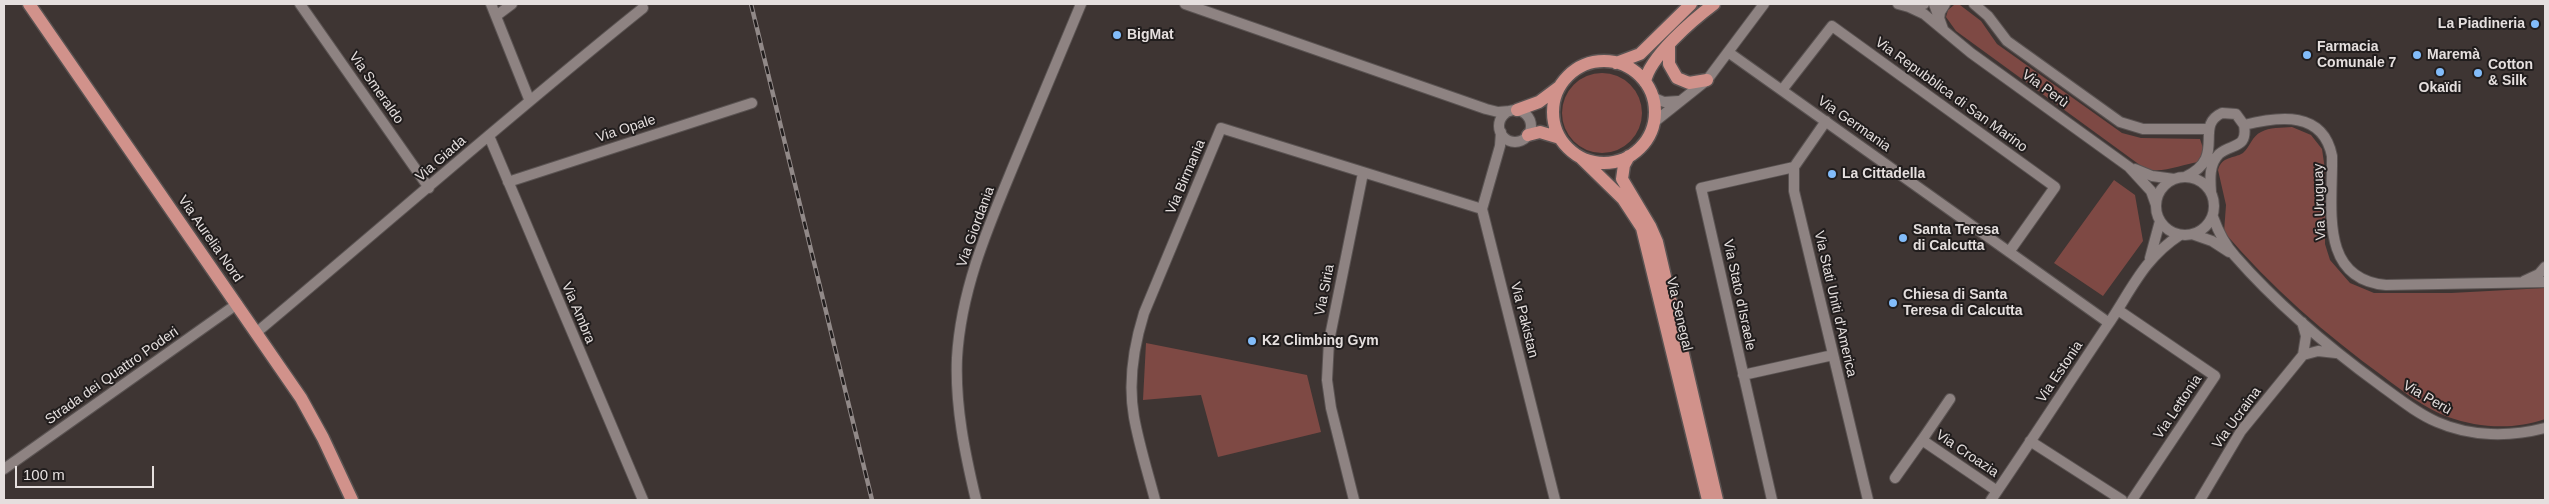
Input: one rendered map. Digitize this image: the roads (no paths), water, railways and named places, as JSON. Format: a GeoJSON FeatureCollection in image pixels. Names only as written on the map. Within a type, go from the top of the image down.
{"type":"FeatureCollection","features":[{"type":"Feature","properties":{"kind":"main road","name":"Via Aurelia Nord"},"geometry":{"type":"LineString","coordinates":[[29,4],[301,398],[323,438],[352,500]]}},
{"type":"Feature","properties":{"kind":"main road"},"geometry":{"type":"LineString","coordinates":[[1616,63],[1640,54],[1691,4]]}},
{"type":"Feature","properties":{"kind":"main road"},"geometry":{"type":"LineString","coordinates":[[1645,82],[1652,64],[1669,45],[1714,4]]}},
{"type":"Feature","properties":{"kind":"main road"},"geometry":{"type":"LineString","coordinates":[[1669,45],[1669,64],[1677,78],[1689,83],[1707,80]]}},
{"type":"Feature","properties":{"kind":"main road"},"geometry":{"type":"LineString","coordinates":[[1513,110],[1534,104],[1559,87],[1567,76],[1580,67],[1596,62],[1616,63],[1627,67],[1645,82],[1652,97],[1653,123],[1645,142],[1630,156],[1605,163],[1580,157],[1570,151],[1555,129],[1553,108],[1559,87]]}},
{"type":"Feature","properties":{"kind":"main road"},"geometry":{"type":"LineString","coordinates":[[1528,135],[1540,132],[1560,138]]}},
{"type":"Feature","properties":{"kind":"main road","name":"Via Senegal"},"geometry":{"type":"LineString","coordinates":[[1630,156],[1624,166],[1622,179],[1650,226],[1657,242],[1718,500]]}},
{"type":"Feature","properties":{"kind":"main road","name":"Via Senegal"},"geometry":{"type":"LineString","coordinates":[[1580,157],[1623,198],[1642,228],[1708,500]]}},
{"type":"Feature","properties":{"kind":"street","name":"Via Smeraldo"},"geometry":{"type":"LineString","coordinates":[[300,4],[429,188]]}},
{"type":"Feature","properties":{"kind":"street"},"geometry":{"type":"LineString","coordinates":[[491,4],[529,99]]}},
{"type":"Feature","properties":{"kind":"street"},"geometry":{"type":"LineString","coordinates":[[496,16],[512,4]]}},
{"type":"Feature","properties":{"kind":"street","name":"Via Giordania"},"geometry":{"type":"LineString","coordinates":[[976,500],[967,464],[958,405],[957,357],[962,322],[978,252],[1081,4]]}},
{"type":"Feature","properties":{"kind":"street"},"geometry":{"type":"LineString","coordinates":[[1185,4],[1486,110],[1498,112],[1513,110],[1529,117],[1531,126],[1528,135],[1520,141],[1510,140],[1500,146]]}},
{"type":"Feature","properties":{"kind":"street"},"geometry":{"type":"LineString","coordinates":[[1653,123],[1707,80],[1764,4]]}},
{"type":"Feature","properties":{"kind":"street","name":"Via Perù"},"geometry":{"type":"LineString","coordinates":[[1898,4],[1924,14],[1944,32],[2129,167],[2150,191],[2160,221]]}},
{"type":"Feature","properties":{"kind":"street","name":"Via Perù"},"geometry":{"type":"LineString","coordinates":[[1909,7],[1924,4]]}},
{"type":"Feature","properties":{"kind":"street","name":"Via Perù"},"geometry":{"type":"LineString","coordinates":[[1934,4],[1944,32]]}},
{"type":"Feature","properties":{"kind":"street"},"geometry":{"type":"LineString","coordinates":[[1939,21],[1940,12],[1945,4]]}},
{"type":"Feature","properties":{"kind":"street"},"geometry":{"type":"LineString","coordinates":[[1974,4],[1988,16],[2007,41],[2120,122],[2143,129],[2209,129]]}},
{"type":"Feature","properties":{"kind":"street","name":"Via Giada"},"geometry":{"type":"LineString","coordinates":[[257,332],[429,188],[529,99],[643,8]]}},
{"type":"Feature","properties":{"kind":"street","name":"Via Repubblica di San Marino"},"geometry":{"type":"LineString","coordinates":[[1782,90],[1832,26],[2055,187],[2009,252]]}},
{"type":"Feature","properties":{"kind":"street","name":"Via Germania"},"geometry":{"type":"LineString","coordinates":[[1728,52],[2109,323]]}},
{"type":"Feature","properties":{"kind":"street"},"geometry":{"type":"LineString","coordinates":[[1652,97],[1664,102],[1682,100]]}},
{"type":"Feature","properties":{"kind":"street","name":"Via Opale"},"geometry":{"type":"LineString","coordinates":[[508,182],[752,102]]}},
{"type":"Feature","properties":{"kind":"street"},"geometry":{"type":"LineString","coordinates":[[1486,110],[1493,116],[1500,130],[1510,140]]}},
{"type":"Feature","properties":{"kind":"street"},"geometry":{"type":"LineString","coordinates":[[1482,208],[1500,146],[1502,117],[1513,110]]}},
{"type":"Feature","properties":{"kind":"street"},"geometry":{"type":"LineString","coordinates":[[2185,177],[2200,167],[2209,156],[2211,120],[2222,113],[2236,114],[2244,125],[2244,138],[2240,144],[2221,153],[2216,158],[2211,172],[2211,192],[2214,200],[2212,216],[2218,233],[2234,255],[2301,321],[2306,336],[2303,356],[2318,351],[2337,353]]}},
{"type":"Feature","properties":{"kind":"street","name":"Via Uruguay"},"geometry":{"type":"LineString","coordinates":[[2244,125],[2296,119],[2310,124],[2322,133],[2329,144],[2332,156],[2333,240],[2343,265],[2362,280],[2386,285],[2545,282]]}},
{"type":"Feature","properties":{"kind":"street"},"geometry":{"type":"LineString","coordinates":[[1794,167],[1826,121]]}},
{"type":"Feature","properties":{"kind":"street","name":"Via Birmania"},"geometry":{"type":"LineString","coordinates":[[1155,500],[1133,416],[1132,382],[1136,339],[1144,313],[1221,128],[1482,208]]}},
{"type":"Feature","properties":{"kind":"street","name":"Via Ambra"},"geometry":{"type":"LineString","coordinates":[[489,136],[643,500]]}},
{"type":"Feature","properties":{"kind":"street","name":"Via Stati Uniti d'America"},"geometry":{"type":"LineString","coordinates":[[1794,167],[1794,191],[1868,500]]}},
{"type":"Feature","properties":{"kind":"street","name":"Via Stato d'Israele"},"geometry":{"type":"LineString","coordinates":[[1772,500],[1742,375],[1701,188],[1794,167]]}},
{"type":"Feature","properties":{"kind":"street","name":"Via Perù"},"geometry":{"type":"LineString","coordinates":[[2129,167],[2152,176],[2174,179],[2185,177]]}},
{"type":"Feature","properties":{"kind":"street","name":"Via Siria"},"geometry":{"type":"LineString","coordinates":[[1354,500],[1331,408],[1327,380],[1329,341],[1363,173]]}},
{"type":"Feature","properties":{"kind":"street"},"geometry":{"type":"LineString","coordinates":[[2185,177],[2200,181],[2211,192]]}},
{"type":"Feature","properties":{"kind":"street"},"geometry":{"type":"LineString","coordinates":[[2156,205],[2161,189],[2174,179]]}},
{"type":"Feature","properties":{"kind":"street","name":"Via Pakistan"},"geometry":{"type":"LineString","coordinates":[[1482,208],[1555,500]]}},
{"type":"Feature","properties":{"kind":"street"},"geometry":{"type":"LineString","coordinates":[[2160,221],[2165,227],[2180,235],[2192,234],[2204,228],[2212,216]]}},
{"type":"Feature","properties":{"kind":"street","name":"Via Estonia"},"geometry":{"type":"LineString","coordinates":[[1991,500],[2118,310],[2150,258],[2160,221]]}},
{"type":"Feature","properties":{"kind":"street"},"geometry":{"type":"LineString","coordinates":[[2192,234],[2212,241],[2234,255]]}},
{"type":"Feature","properties":{"kind":"street","name":"Via Estonia"},"geometry":{"type":"LineString","coordinates":[[2150,258],[2180,235]]}},
{"type":"Feature","properties":{"kind":"street","name":"Via Uruguay"},"geometry":{"type":"LineString","coordinates":[[2515,283],[2528,279],[2545,267]]}},
{"type":"Feature","properties":{"kind":"street","name":"Strada dei Quattro Poderi"},"geometry":{"type":"LineString","coordinates":[[4,469],[237,304]]}},
{"type":"Feature","properties":{"kind":"street","name":"Via Lettonia"},"geometry":{"type":"LineString","coordinates":[[2118,310],[2215,376],[2132,500]]}},
{"type":"Feature","properties":{"kind":"street","name":"Via Perù"},"geometry":{"type":"LineString","coordinates":[[2301,321],[2337,353],[2407,404],[2437,422],[2463,430],[2494,434],[2530,432],[2545,428]]}},
{"type":"Feature","properties":{"kind":"street"},"geometry":{"type":"LineString","coordinates":[[1742,375],[1833,355]]}},
{"type":"Feature","properties":{"kind":"street","name":"Via Ucraina"},"geometry":{"type":"LineString","coordinates":[[2200,500],[2237,436],[2303,356]]}},
{"type":"Feature","properties":{"kind":"street","name":"Via Croazia"},"geometry":{"type":"LineString","coordinates":[[1895,478],[1950,399]]}},
{"type":"Feature","properties":{"kind":"street","name":"Via Croazia"},"geometry":{"type":"LineString","coordinates":[[1922,440],[1997,491]]}},
{"type":"Feature","properties":{"kind":"street"},"geometry":{"type":"LineString","coordinates":[[2030,441],[2122,500]]}},
{"type":"Feature","properties":{"kind":"railway"},"geometry":{"type":"LineString","coordinates":[[751,4],[872,500]]}},
{"type":"Feature","properties":{"kind":"place","name":"La Piadineria"},"geometry":{"type":"Point","coordinates":[2535,24]}},
{"type":"Feature","properties":{"kind":"place","name":"BigMat"},"geometry":{"type":"Point","coordinates":[1117,35]}},
{"type":"Feature","properties":{"kind":"place","name":"Farmacia Comunale 7"},"geometry":{"type":"Point","coordinates":[2307,55]}},
{"type":"Feature","properties":{"kind":"place","name":"Maremà"},"geometry":{"type":"Point","coordinates":[2417,55]}},
{"type":"Feature","properties":{"kind":"place","name":"Okaïdi"},"geometry":{"type":"Point","coordinates":[2440,72]}},
{"type":"Feature","properties":{"kind":"place","name":"Cotton & Silk"},"geometry":{"type":"Point","coordinates":[2478,73]}},
{"type":"Feature","properties":{"kind":"place","name":"La Cittadella"},"geometry":{"type":"Point","coordinates":[1832,174]}},
{"type":"Feature","properties":{"kind":"place","name":"Santa Teresa di Calcutta"},"geometry":{"type":"Point","coordinates":[1903,238]}},
{"type":"Feature","properties":{"kind":"place","name":"Chiesa di Santa Teresa di Calcutta"},"geometry":{"type":"Point","coordinates":[1893,303]}},
{"type":"Feature","properties":{"kind":"place","name":"K2 Climbing Gym"},"geometry":{"type":"Point","coordinates":[1252,341]}}]}
